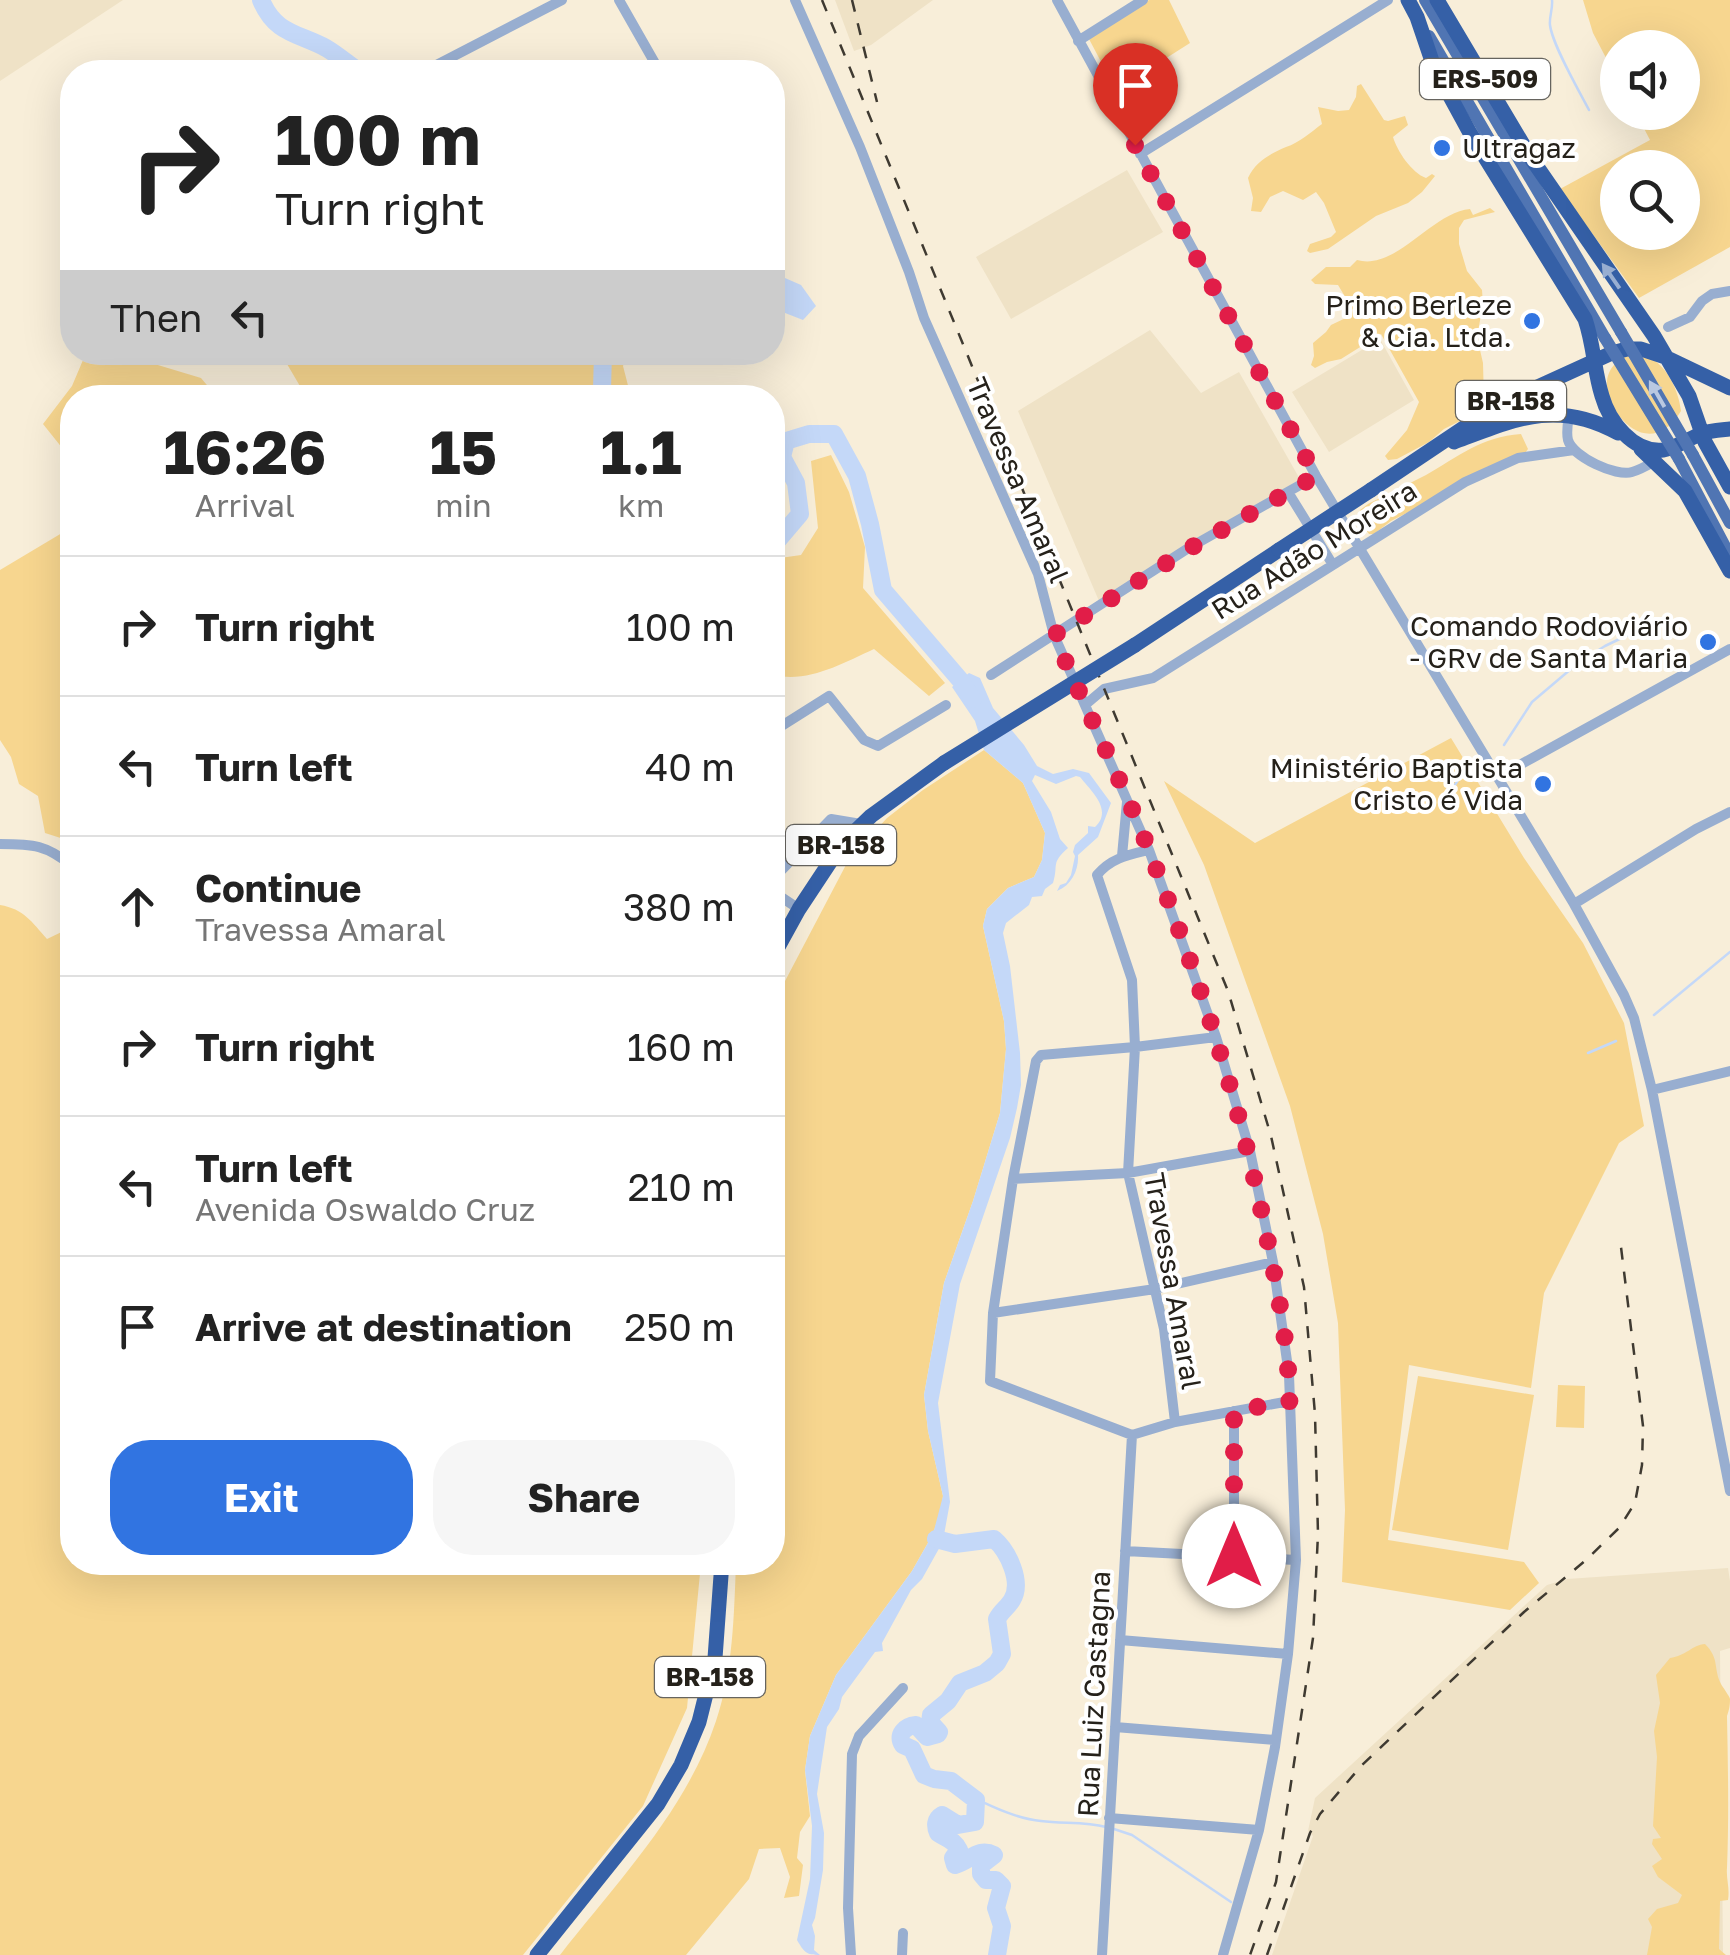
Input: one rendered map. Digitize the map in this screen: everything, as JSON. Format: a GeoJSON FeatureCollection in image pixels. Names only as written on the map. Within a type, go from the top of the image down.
{"type":"FeatureCollection","features":[{"type":"Feature","properties":{"kind":"highway","name":"ERS-509"},"geometry":{"type":"LineString","coordinates":[[1408,0],[1434,67],[1470,134],[1585,319],[1596,361]]}},
{"type":"Feature","properties":{"kind":"highway","name":"ERS-509"},"geometry":{"type":"LineString","coordinates":[[1438,0],[1531,158],[1664,357]]}},
{"type":"Feature","properties":{"kind":"highway","name":"BR-158"},"geometry":{"type":"LineString","coordinates":[[785,934],[842,844],[861,824],[944,763],[1135,645],[1471,422],[1532,389],[1626,349],[1642,349],[1664,357],[1730,388]]}},
{"type":"Feature","properties":{"kind":"highway"},"geometry":{"type":"LineString","coordinates":[[1664,357],[1689,396],[1702,433],[1730,484]]}},
{"type":"Feature","properties":{"kind":"highway","name":"BR-158"},"geometry":{"type":"LineString","coordinates":[[1596,361],[1603,401],[1630,440]]}},
{"type":"Feature","properties":{"kind":"highway","name":"BR-158"},"geometry":{"type":"LineString","coordinates":[[1432,450],[1512,422],[1548,414],[1593,420],[1644,447],[1661,450],[1702,433],[1730,430]]}},
{"type":"Feature","properties":{"kind":"highway"},"geometry":{"type":"LineString","coordinates":[[1630,440],[1685,491],[1730,571]]}},
{"type":"Feature","properties":{"kind":"highway","name":"BR-158"},"geometry":{"type":"LineString","coordinates":[[537,1955],[658,1804],[681,1765],[699,1722],[715,1658],[721,1575]]}},
{"type":"Feature","properties":{"kind":"main road","name":"ERS-509"},"geometry":{"type":"LineString","coordinates":[[1425,0],[1620,332],[1686,457]]}},
{"type":"Feature","properties":{"kind":"main road","name":"ERS-509"},"geometry":{"type":"LineString","coordinates":[[1417,16],[1606,338],[1686,457]]}},
{"type":"Feature","properties":{"kind":"main road"},"geometry":{"type":"LineString","coordinates":[[1686,457],[1730,523]]}},
{"type":"Feature","properties":{"kind":"main road"},"geometry":{"type":"LineString","coordinates":[[1686,457],[1730,556]]}},
{"type":"Feature","properties":{"kind":"street"},"geometry":{"type":"LineString","coordinates":[[446,60],[562,0]]}},
{"type":"Feature","properties":{"kind":"street"},"geometry":{"type":"LineString","coordinates":[[619,0],[653,60]]}},
{"type":"Feature","properties":{"kind":"street","name":"Travessa Amaral"},"geometry":{"type":"LineString","coordinates":[[795,0],[860,147],[924,318],[1038,574],[1054,635],[1149,850],[1216,1036],[1250,1152],[1289,1375],[1296,1560],[1276,1740],[1259,1830],[1223,1955]]}},
{"type":"Feature","properties":{"kind":"street"},"geometry":{"type":"LineString","coordinates":[[1058,0],[1316,476],[1574,904],[1629,1007],[1652,1090],[1726,1450],[1730,1491]]}},
{"type":"Feature","properties":{"kind":"street"},"geometry":{"type":"LineString","coordinates":[[1078,41],[1143,0]]}},
{"type":"Feature","properties":{"kind":"street"},"geometry":{"type":"LineString","coordinates":[[1140,154],[1388,0]]}},
{"type":"Feature","properties":{"kind":"street"},"geometry":{"type":"LineString","coordinates":[[1668,328],[1690,317],[1702,300],[1712,294],[1730,291]]}},
{"type":"Feature","properties":{"kind":"street"},"geometry":{"type":"LineString","coordinates":[[1569,414],[1567,436],[1574,450],[1585,459],[1624,473],[1655,461]]}},
{"type":"Feature","properties":{"kind":"street","name":"Rua Adão Moreira"},"geometry":{"type":"LineString","coordinates":[[1085,705],[1104,690],[1153,678],[1466,482],[1518,458],[1574,450]]}},
{"type":"Feature","properties":{"kind":"street"},"geometry":{"type":"LineString","coordinates":[[991,675],[1187,550],[1316,476]]}},
{"type":"Feature","properties":{"kind":"street"},"geometry":{"type":"LineString","coordinates":[[1288,492],[1333,565]]}},
{"type":"Feature","properties":{"kind":"street"},"geometry":{"type":"LineString","coordinates":[[1498,777],[1730,649]]}},
{"type":"Feature","properties":{"kind":"street"},"geometry":{"type":"LineString","coordinates":[[785,724],[829,696],[864,740],[878,746],[946,706]]}},
{"type":"Feature","properties":{"kind":"street"},"geometry":{"type":"LineString","coordinates":[[1127,801],[1122,856],[1149,850]]}},
{"type":"Feature","properties":{"kind":"street"},"geometry":{"type":"LineString","coordinates":[[1574,904],[1730,812]]}},
{"type":"Feature","properties":{"kind":"street"},"geometry":{"type":"LineString","coordinates":[[785,867],[831,819],[861,824]]}},
{"type":"Feature","properties":{"kind":"street"},"geometry":{"type":"LineString","coordinates":[[0,844],[31,844],[60,856]]}},
{"type":"Feature","properties":{"kind":"street","name":"Travessa Amaral"},"geometry":{"type":"LineString","coordinates":[[1122,856],[1096,875],[1132,980],[1135,1047],[1128,1173],[1164,1330],[1175,1422]]}},
{"type":"Feature","properties":{"kind":"street"},"geometry":{"type":"LineString","coordinates":[[785,900],[799,909]]}},
{"type":"Feature","properties":{"kind":"street"},"geometry":{"type":"LineString","coordinates":[[1216,1036],[1042,1055],[1036,1061],[992,1313],[990,1381],[1132,1435],[1175,1422],[1290,1401]]}},
{"type":"Feature","properties":{"kind":"street"},"geometry":{"type":"LineString","coordinates":[[1652,1090],[1730,1071]]}},
{"type":"Feature","properties":{"kind":"street"},"geometry":{"type":"LineString","coordinates":[[1014,1180],[1128,1173],[1250,1152]]}},
{"type":"Feature","properties":{"kind":"street"},"geometry":{"type":"LineString","coordinates":[[992,1313],[1155,1289],[1272,1262]]}},
{"type":"Feature","properties":{"kind":"street"},"geometry":{"type":"LineString","coordinates":[[1234,1411],[1234,1556]]}},
{"type":"Feature","properties":{"kind":"street","name":"Rua Luiz Castagna"},"geometry":{"type":"LineString","coordinates":[[1102,1955],[1132,1435]]}},
{"type":"Feature","properties":{"kind":"street"},"geometry":{"type":"LineString","coordinates":[[1125,1551],[1296,1560]]}},
{"type":"Feature","properties":{"kind":"street"},"geometry":{"type":"LineString","coordinates":[[1120,1640],[1288,1654]]}},
{"type":"Feature","properties":{"kind":"street"},"geometry":{"type":"LineString","coordinates":[[851,1955],[848,1908],[852,1754],[860,1736],[904,1688]]}},
{"type":"Feature","properties":{"kind":"street"},"geometry":{"type":"LineString","coordinates":[[1114,1727],[1276,1740]]}},
{"type":"Feature","properties":{"kind":"street"},"geometry":{"type":"LineString","coordinates":[[1109,1818],[1259,1830]]}},
{"type":"Feature","properties":{"kind":"street"},"geometry":{"type":"LineString","coordinates":[[902,1955],[903,1933]]}},
{"type":"Feature","properties":{"kind":"shaded area"},"geometry":{"type":"Polygon","coordinates":[[[0,0],[123,0],[0,81],[0,0]]]}},
{"type":"Feature","properties":{"kind":"shaded area"},"geometry":{"type":"Polygon","coordinates":[[[835,0],[933,0],[871,45],[854,51],[835,0]]]}},
{"type":"Feature","properties":{"kind":"shaded area"},"geometry":{"type":"Polygon","coordinates":[[[1149,0],[1169,0],[1190,43],[1116,90],[1089,39],[1149,0]]]}},
{"type":"Feature","properties":{"kind":"shaded area"},"geometry":{"type":"Polygon","coordinates":[[[1583,0],[1730,0],[1730,247],[1639,298],[1604,250],[1700,250],[1700,150],[1632,150],[1650,140],[1645,130],[1700,130],[1700,30],[1600,30],[1600,46],[1583,0]]]}},
{"type":"Feature","properties":{"kind":"shaded area"},"geometry":{"type":"Polygon","coordinates":[[[1361,84],[1384,120],[1405,116],[1408,125],[1393,137],[1398,149],[1410,167],[1426,178],[1435,176],[1408,203],[1376,216],[1328,249],[1310,253],[1310,244],[1336,232],[1316,192],[1303,200],[1283,191],[1270,197],[1261,212],[1251,211],[1253,198],[1248,178],[1264,159],[1322,124],[1318,107],[1349,110],[1361,84]]]}},
{"type":"Feature","properties":{"kind":"shaded area"},"geometry":{"type":"Polygon","coordinates":[[[1600,167],[1600,244],[1560,189],[1600,167]]]}},
{"type":"Feature","properties":{"kind":"shaded area"},"geometry":{"type":"Polygon","coordinates":[[[1127,170],[1163,232],[1011,319],[976,257],[1127,170]]]}},
{"type":"Feature","properties":{"kind":"shaded area"},"geometry":{"type":"Polygon","coordinates":[[[1490,208],[1495,212],[1464,220],[1459,228],[1467,271],[1482,290],[1477,337],[1483,363],[1484,401],[1476,413],[1444,429],[1429,442],[1388,460],[1385,456],[1407,430],[1419,402],[1381,334],[1341,359],[1315,368],[1311,365],[1313,343],[1331,325],[1352,315],[1353,310],[1338,285],[1315,284],[1311,280],[1326,267],[1350,267],[1357,260],[1386,257],[1456,213],[1470,209],[1473,215],[1490,208]]]}},
{"type":"Feature","properties":{"kind":"shaded area"},"geometry":{"type":"Polygon","coordinates":[[[1150,330],[1201,393],[1239,372],[1301,481],[1099,601],[1018,411],[1150,330]]]}},
{"type":"Feature","properties":{"kind":"shaded area"},"geometry":{"type":"Polygon","coordinates":[[[1380,339],[1414,400],[1329,452],[1292,392],[1380,339]]]}},
{"type":"Feature","properties":{"kind":"shaded area"},"geometry":{"type":"Polygon","coordinates":[[[1626,356],[1652,359],[1672,382],[1681,411],[1667,427],[1653,433],[1639,432],[1617,413],[1607,385],[1612,368],[1626,356]]]}},
{"type":"Feature","properties":{"kind":"shaded area"},"geometry":{"type":"Polygon","coordinates":[[[81,365],[158,365],[201,378],[207,385],[72,385],[81,365]]]}},
{"type":"Feature","properties":{"kind":"shaded area"},"geometry":{"type":"Polygon","coordinates":[[[288,365],[623,365],[628,385],[299,385],[288,365]]]}},
{"type":"Feature","properties":{"kind":"shaded area"},"geometry":{"type":"Polygon","coordinates":[[[60,402],[60,445],[43,424],[60,402]]]}},
{"type":"Feature","properties":{"kind":"shaded area"},"geometry":{"type":"Polygon","coordinates":[[[1521,434],[1528,449],[1525,453],[1391,521],[1374,534],[1369,534],[1359,520],[1360,510],[1368,504],[1471,448],[1521,434]]]}},
{"type":"Feature","properties":{"kind":"shaded area"},"geometry":{"type":"Polygon","coordinates":[[[831,455],[849,492],[865,547],[863,588],[945,683],[929,696],[874,649],[812,674],[785,677],[785,557],[801,555],[818,528],[811,461],[831,455]]]}},
{"type":"Feature","properties":{"kind":"shaded area"},"geometry":{"type":"Polygon","coordinates":[[[60,534],[60,838],[45,833],[38,796],[19,784],[11,757],[0,740],[0,570],[60,534]]]}},
{"type":"Feature","properties":{"kind":"shaded area"},"geometry":{"type":"Polygon","coordinates":[[[1451,738],[1524,858],[1583,943],[1624,1023],[1644,1126],[1619,1143],[1544,1293],[1531,1388],[1409,1365],[1388,1540],[1524,1562],[1539,1583],[1510,1610],[1342,1582],[1345,1510],[1338,1323],[1323,1234],[1290,1106],[1204,865],[1164,781],[1255,843],[1451,738]]]}},
{"type":"Feature","properties":{"kind":"shaded area"},"geometry":{"type":"Polygon","coordinates":[[[984,750],[1023,783],[1045,833],[1042,860],[1034,877],[1008,888],[987,909],[983,926],[1004,1021],[1006,1049],[1000,1113],[944,1283],[924,1395],[942,1506],[933,1534],[912,1571],[836,1675],[810,1736],[805,1770],[810,1816],[800,1832],[797,1858],[803,1865],[799,1896],[784,1898],[790,1877],[780,1848],[759,1849],[749,1879],[686,1955],[560,1955],[648,1844],[703,1754],[726,1683],[735,1575],[785,1575],[785,981],[848,861],[887,818],[984,750]]]}},
{"type":"Feature","properties":{"kind":"shaded area"},"geometry":{"type":"Polygon","coordinates":[[[0,905],[21,913],[47,939],[60,933],[60,1575],[700,1575],[687,1708],[643,1806],[523,1955],[0,1955],[0,905]]]}},
{"type":"Feature","properties":{"kind":"shaded area"},"geometry":{"type":"Polygon","coordinates":[[[1418,1376],[1534,1395],[1508,1550],[1392,1530],[1418,1376]]]}},
{"type":"Feature","properties":{"kind":"shaded area"},"geometry":{"type":"Polygon","coordinates":[[[1558,1385],[1585,1386],[1584,1428],[1556,1427],[1558,1385]]]}},
{"type":"Feature","properties":{"kind":"shaded area"},"geometry":{"type":"Polygon","coordinates":[[[1728,1568],[1730,1648],[1720,1651],[1723,1955],[1272,1955],[1313,1836],[1308,1831],[1315,1798],[1547,1585],[1567,1579],[1728,1568]]]}},
{"type":"Feature","properties":{"kind":"shaded area"},"geometry":{"type":"Polygon","coordinates":[[[1705,1644],[1713,1654],[1730,1699],[1728,1900],[1720,1901],[1719,1949],[1726,1955],[1647,1955],[1652,1927],[1648,1919],[1657,1909],[1678,1903],[1682,1895],[1658,1877],[1652,1866],[1662,1859],[1652,1844],[1653,1839],[1661,1838],[1653,1826],[1657,1757],[1654,1731],[1660,1703],[1656,1675],[1670,1658],[1705,1644]]]}},
{"type":"Feature","properties":{"kind":"water"},"geometry":{"type":"Polygon","coordinates":[[[785,278],[801,285],[816,306],[803,320],[785,313],[785,278]]]}},
{"type":"Feature","properties":{"kind":"water"},"geometry":{"type":"Polygon","coordinates":[[[969,673],[980,678],[993,708],[1037,766],[1053,774],[1073,769],[1089,773],[1111,803],[1098,837],[1078,855],[1074,876],[1057,891],[1071,875],[1075,845],[1088,833],[1088,826],[1095,827],[1100,821],[1101,808],[1080,777],[1056,784],[1035,775],[1032,781],[1068,848],[1057,861],[1053,883],[1006,923],[1003,933],[1010,966],[1021,1085],[1010,1138],[960,1284],[938,1403],[950,1502],[944,1535],[949,1541],[941,1545],[922,1579],[911,1590],[882,1643],[883,1651],[875,1652],[842,1697],[827,1727],[817,1794],[824,1833],[823,1870],[812,1925],[814,1950],[820,1955],[815,1955],[806,1952],[797,1940],[810,1879],[812,1826],[805,1770],[810,1736],[836,1675],[912,1571],[933,1534],[943,1496],[924,1395],[944,1283],[1000,1113],[1006,1049],[1004,1021],[983,926],[987,909],[1008,888],[1034,877],[1042,860],[1045,833],[1023,783],[984,750],[975,721],[952,687],[969,673]]]}},
{"type":"Feature","properties":{"kind":"waterway"},"geometry":{"type":"LineString","coordinates":[[261,0],[280,26],[343,60]]}},
{"type":"Feature","properties":{"kind":"waterway"},"geometry":{"type":"LineString","coordinates":[[1552,0],[1552,33],[1589,110]]}},
{"type":"Feature","properties":{"kind":"waterway"},"geometry":{"type":"LineString","coordinates":[[602,385],[603,365]]}},
{"type":"Feature","properties":{"kind":"waterway"},"geometry":{"type":"LineString","coordinates":[[785,445],[786,441],[809,434],[834,434],[857,476],[883,590],[973,699]]}},
{"type":"Feature","properties":{"kind":"waterway"},"geometry":{"type":"LineString","coordinates":[[785,463],[796,483],[800,514],[785,532]]}},
{"type":"Feature","properties":{"kind":"waterway"},"geometry":{"type":"LineString","coordinates":[[1504,745],[1532,702],[1578,663],[1659,620]]}},
{"type":"Feature","properties":{"kind":"waterway"},"geometry":{"type":"LineString","coordinates":[[1447,798],[1461,775]]}},
{"type":"Feature","properties":{"kind":"waterway"},"geometry":{"type":"LineString","coordinates":[[1654,1015],[1730,952]]}},
{"type":"Feature","properties":{"kind":"waterway"},"geometry":{"type":"LineString","coordinates":[[1588,1053],[1616,1041]]}},
{"type":"Feature","properties":{"kind":"waterway"},"geometry":{"type":"LineString","coordinates":[[936,1539],[955,1544],[994,1539],[1009,1559],[1015,1576],[1015,1593],[997,1619],[1002,1654],[997,1663],[985,1673],[960,1683],[948,1701],[931,1715],[930,1722],[938,1734],[927,1737],[916,1725],[901,1735],[903,1745],[912,1749],[924,1775],[951,1781],[976,1800],[975,1822],[958,1825],[942,1815],[936,1828],[959,1850],[953,1858],[955,1865],[979,1854],[994,1855],[981,1865],[981,1874],[1002,1886],[996,1908],[1002,1926],[997,1955]]}},
{"type":"Feature","properties":{"kind":"waterway"},"geometry":{"type":"LineString","coordinates":[[972,1797],[1032,1820],[1106,1827]]}},
{"type":"Feature","properties":{"kind":"waterway"},"geometry":{"type":"LineString","coordinates":[[1114,1829],[1132,1835],[1231,1902]]}},
{"type":"Feature","properties":{"kind":"railway"},"geometry":{"type":"LineString","coordinates":[[822,0],[1228,991],[1271,1136],[1304,1287],[1315,1414],[1318,1534],[1313,1638],[1276,1882],[1250,1955]]}},
{"type":"Feature","properties":{"kind":"railway"},"geometry":{"type":"LineString","coordinates":[[852,0],[877,102]]}},
{"type":"Feature","properties":{"kind":"railway"},"geometry":{"type":"LineString","coordinates":[[1267,1955],[1320,1814],[1362,1765],[1619,1528],[1635,1503],[1642,1465],[1643,1426],[1620,1239]]}},
{"type":"Feature","properties":{"kind":"place","name":"Ultragaz"},"geometry":{"type":"Point","coordinates":[1442,148]}},
{"type":"Feature","properties":{"kind":"place","name":"Primo Berleze & Cia. Ltda."},"geometry":{"type":"Point","coordinates":[1532,321]}},
{"type":"Feature","properties":{"kind":"place","name":"Comando Rodoviário - GRv de Santa Maria"},"geometry":{"type":"Point","coordinates":[1708,642]}},
{"type":"Feature","properties":{"kind":"place","name":"Ministério Baptista Cristo é Vida"},"geometry":{"type":"Point","coordinates":[1543,784]}},
{"type":"Feature","properties":{"kind":"route"},"geometry":{"type":"LineString","coordinates":[[1135,145],[1316,476],[1187,550],[1054,635],[1149,850],[1216,1036],[1250,1152],[1272,1262],[1290,1401],[1234,1411],[1234,1556]]}}]}
